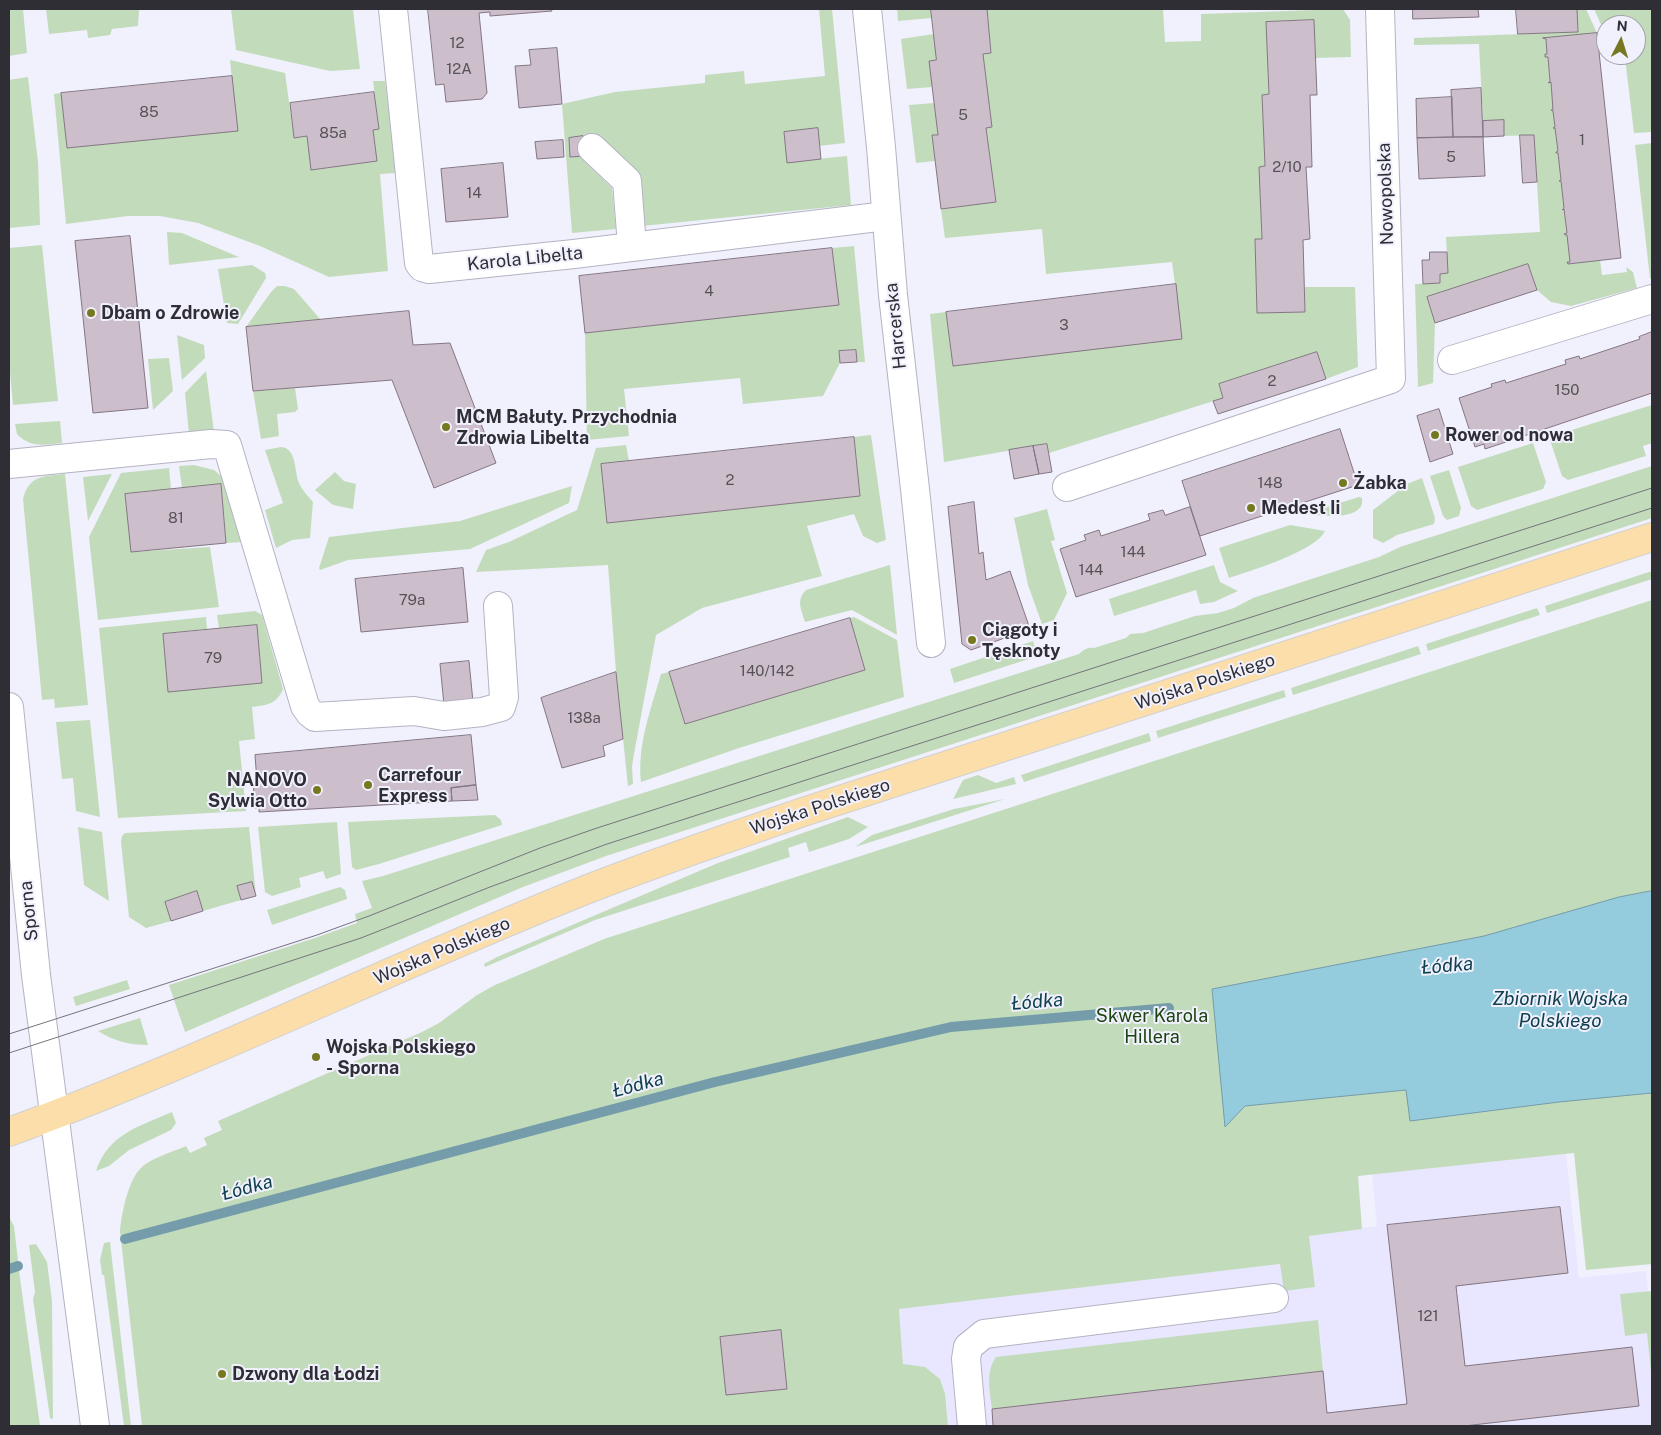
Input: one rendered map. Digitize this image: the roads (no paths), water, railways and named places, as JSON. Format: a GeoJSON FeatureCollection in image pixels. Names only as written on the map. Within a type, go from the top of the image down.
{"type":"FeatureCollection","features":[{"type":"Feature","properties":{"kind":"main road","name":"Wojska Polskiego"},"geometry":{"type":"LineString","coordinates":[[9,1132],[165,1070],[521,917],[682,854],[803,812],[1652,537]]}},
{"type":"Feature","properties":{"kind":"street","name":"Karola Libelta"},"geometry":{"type":"LineString","coordinates":[[393,9],[419,263],[422,267],[429,269],[886,216]]}},
{"type":"Feature","properties":{"kind":"street","name":"Harcerska"},"geometry":{"type":"LineString","coordinates":[[867,9],[892,296],[916,489],[931,643]]}},
{"type":"Feature","properties":{"kind":"street","name":"Nowopolska"},"geometry":{"type":"LineString","coordinates":[[1068,487],[1391,379],[1380,9]]}},
{"type":"Feature","properties":{"kind":"street"},"geometry":{"type":"LineString","coordinates":[[592,148],[627,181],[632,246]]}},
{"type":"Feature","properties":{"kind":"street"},"geometry":{"type":"LineString","coordinates":[[1452,360],[1652,299]]}},
{"type":"Feature","properties":{"kind":"street"},"geometry":{"type":"LineString","coordinates":[[9,464],[212,444],[227,445],[305,706],[315,717],[414,711],[444,716],[482,712],[501,707],[504,698],[498,606]]}},
{"type":"Feature","properties":{"kind":"street","name":"Sporna"},"geometry":{"type":"LineString","coordinates":[[9,707],[33,945],[95,1426]]}},
{"type":"Feature","properties":{"kind":"street"},"geometry":{"type":"LineString","coordinates":[[972,1426],[966,1359],[968,1347],[984,1334],[1274,1298]]}},
{"type":"Feature","properties":{"kind":"water","name":"Zbiornik Wojska Polskiego"},"geometry":{"type":"Polygon","coordinates":[[[1652,891],[1652,1093],[1559,1102],[1410,1121],[1406,1090],[1245,1106],[1225,1127],[1212,989],[1484,936],[1619,897],[1652,891]]]}},
{"type":"Feature","properties":{"kind":"waterway","name":"Łódka"},"geometry":{"type":"LineString","coordinates":[[125,1239],[715,1082],[951,1027],[1169,1008]]}},
{"type":"Feature","properties":{"kind":"waterway","name":"Łódka"},"geometry":{"type":"LineString","coordinates":[[9,1269],[18,1266]]}},
{"type":"Feature","properties":{"kind":"tram line"},"geometry":{"type":"LineString","coordinates":[[9,1034],[317,935],[540,848],[594,829],[1652,488]]}},
{"type":"Feature","properties":{"kind":"tram line"},"geometry":{"type":"LineString","coordinates":[[9,1053],[361,938],[490,887],[607,844],[1652,508]]}},
{"type":"Feature","properties":{"kind":"place","name":"Dbam o Zdrowie"},"geometry":{"type":"Point","coordinates":[91,313]}},
{"type":"Feature","properties":{"kind":"place","name":"MCM Bałuty. Przychodnia Zdrowia Libelta"},"geometry":{"type":"Point","coordinates":[446,427]}},
{"type":"Feature","properties":{"kind":"place","name":"Rower od nowa"},"geometry":{"type":"Point","coordinates":[1435,435]}},
{"type":"Feature","properties":{"kind":"place","name":"Żabka"},"geometry":{"type":"Point","coordinates":[1343,483]}},
{"type":"Feature","properties":{"kind":"place","name":"Medest Ii"},"geometry":{"type":"Point","coordinates":[1251,508]}},
{"type":"Feature","properties":{"kind":"place","name":"Ciągoty i Tęsknoty"},"geometry":{"type":"Point","coordinates":[972,640]}},
{"type":"Feature","properties":{"kind":"place","name":"Carrefour Express"},"geometry":{"type":"Point","coordinates":[368,785]}},
{"type":"Feature","properties":{"kind":"place","name":"NANOVO Sylwia Otto"},"geometry":{"type":"Point","coordinates":[317,790]}},
{"type":"Feature","properties":{"kind":"place","name":"Wojska Polskiego - Sporna"},"geometry":{"type":"Point","coordinates":[316,1057]}},
{"type":"Feature","properties":{"kind":"place","name":"Dzwony dla Łodzi"},"geometry":{"type":"Point","coordinates":[222,1374]}},
{"type":"Feature","properties":{"kind":"park label","name":"Skwer Karola Hillera"},"geometry":{"type":"Point","coordinates":[1152,1026]}}]}
